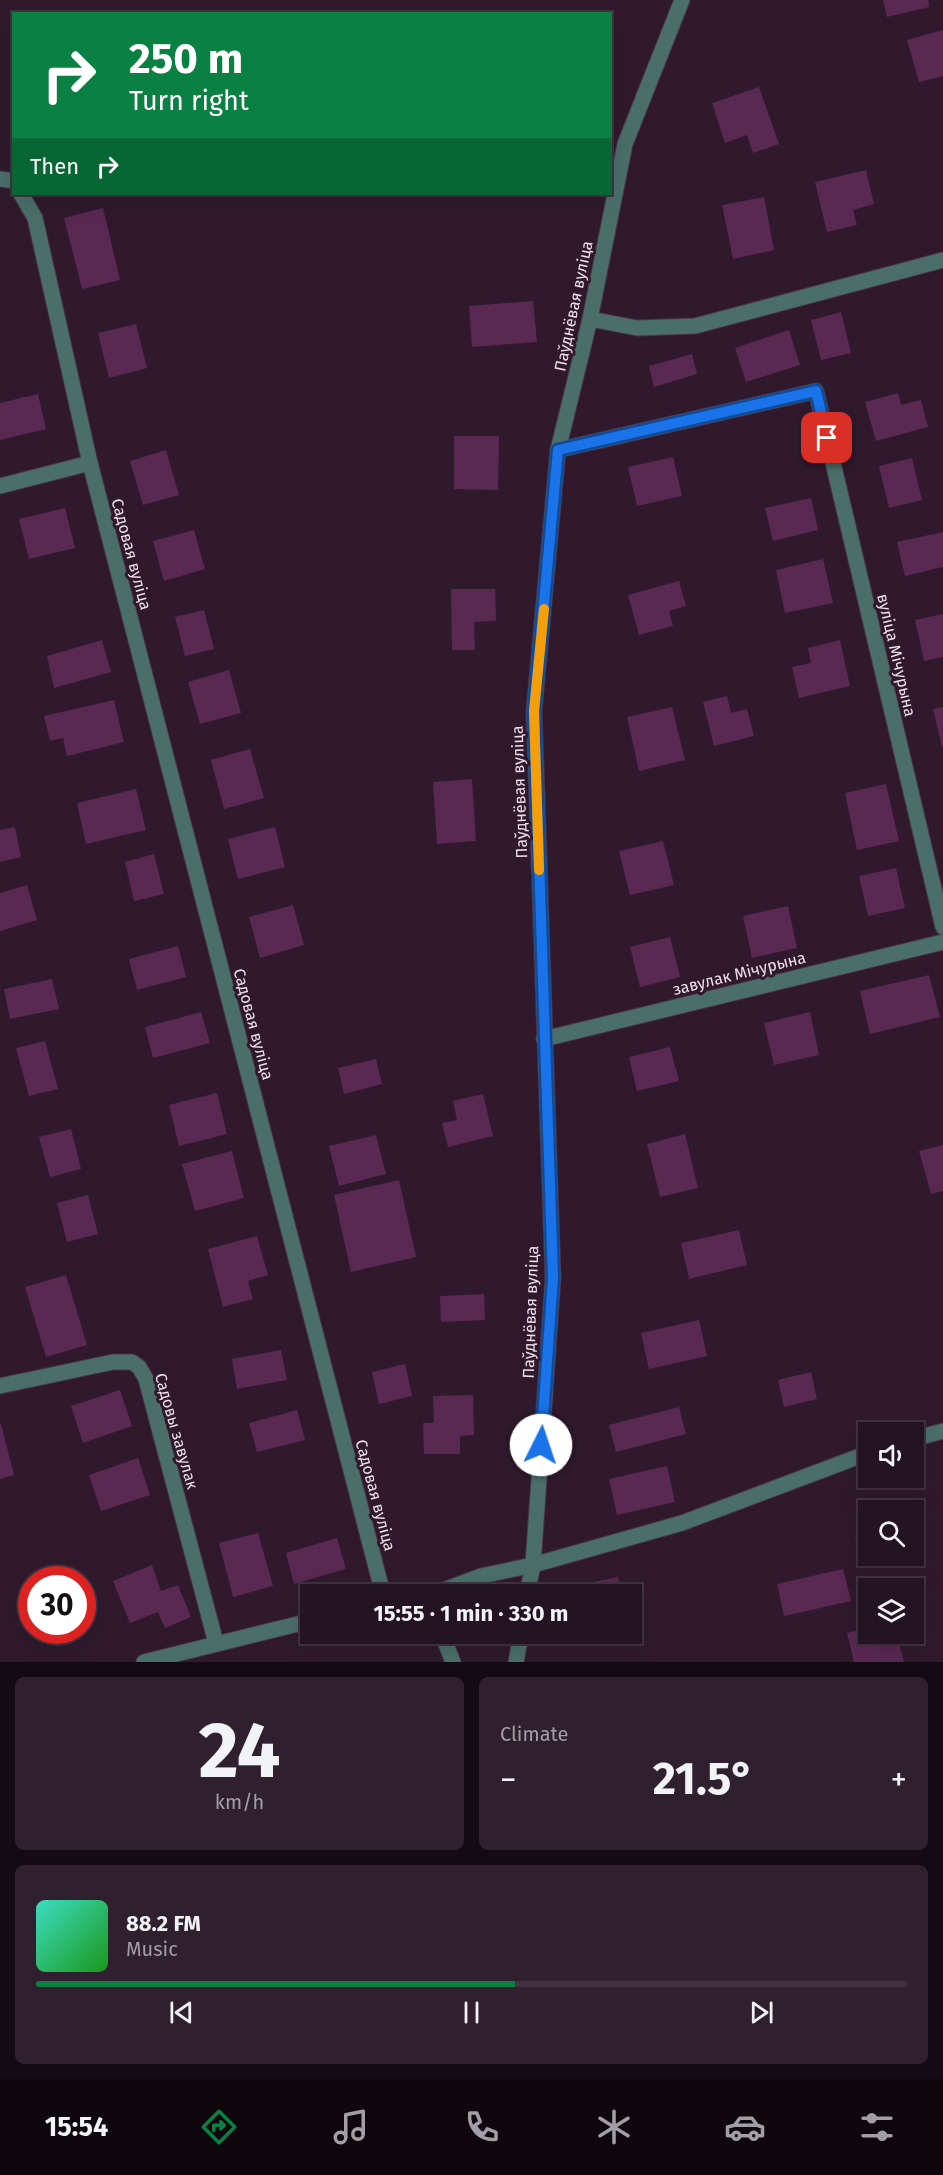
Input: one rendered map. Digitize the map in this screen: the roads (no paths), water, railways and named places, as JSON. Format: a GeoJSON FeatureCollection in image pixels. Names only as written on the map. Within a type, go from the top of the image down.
{"type":"FeatureCollection","features":[{"type":"Feature","properties":{"kind":"street","name":"Паўднёвая вуліца"},"geometry":{"type":"LineString","coordinates":[[529,1584],[553,1278],[534,711],[558,450],[590,319],[625,144],[682,0]]}},
{"type":"Feature","properties":{"kind":"street","name":"Садовая вуліца"},"geometry":{"type":"LineString","coordinates":[[22,195],[35,218],[90,463],[380,1584]]}},
{"type":"Feature","properties":{"kind":"street"},"geometry":{"type":"LineString","coordinates":[[590,319],[637,327],[695,326],[943,260]]}},
{"type":"Feature","properties":{"kind":"street","name":"вуліца Мічурына"},"geometry":{"type":"LineString","coordinates":[[558,450],[816,391],[943,927]]}},
{"type":"Feature","properties":{"kind":"street"},"geometry":{"type":"LineString","coordinates":[[0,486],[90,463]]}},
{"type":"Feature","properties":{"kind":"street","name":"завулак Мічурына"},"geometry":{"type":"LineString","coordinates":[[544,1039],[943,942]]}},
{"type":"Feature","properties":{"kind":"street","name":"Садовы завулак"},"geometry":{"type":"LineString","coordinates":[[0,1386],[112,1362],[132,1362],[140,1367],[146,1379],[216,1643]]}},
{"type":"Feature","properties":{"kind":"street"},"geometry":{"type":"LineString","coordinates":[[924,1436],[943,1431]]}},
{"type":"Feature","properties":{"kind":"street"},"geometry":{"type":"LineString","coordinates":[[460,1584],[481,1576],[532,1565],[682,1523],[858,1457]]}},
{"type":"Feature","properties":{"kind":"street"},"geometry":{"type":"LineString","coordinates":[[144,1662],[300,1623]]}},
{"type":"Feature","properties":{"kind":"street"},"geometry":{"type":"LineString","coordinates":[[446,1644],[453,1662]]}},
{"type":"Feature","properties":{"kind":"street"},"geometry":{"type":"LineString","coordinates":[[516,1662],[519,1644]]}}]}
